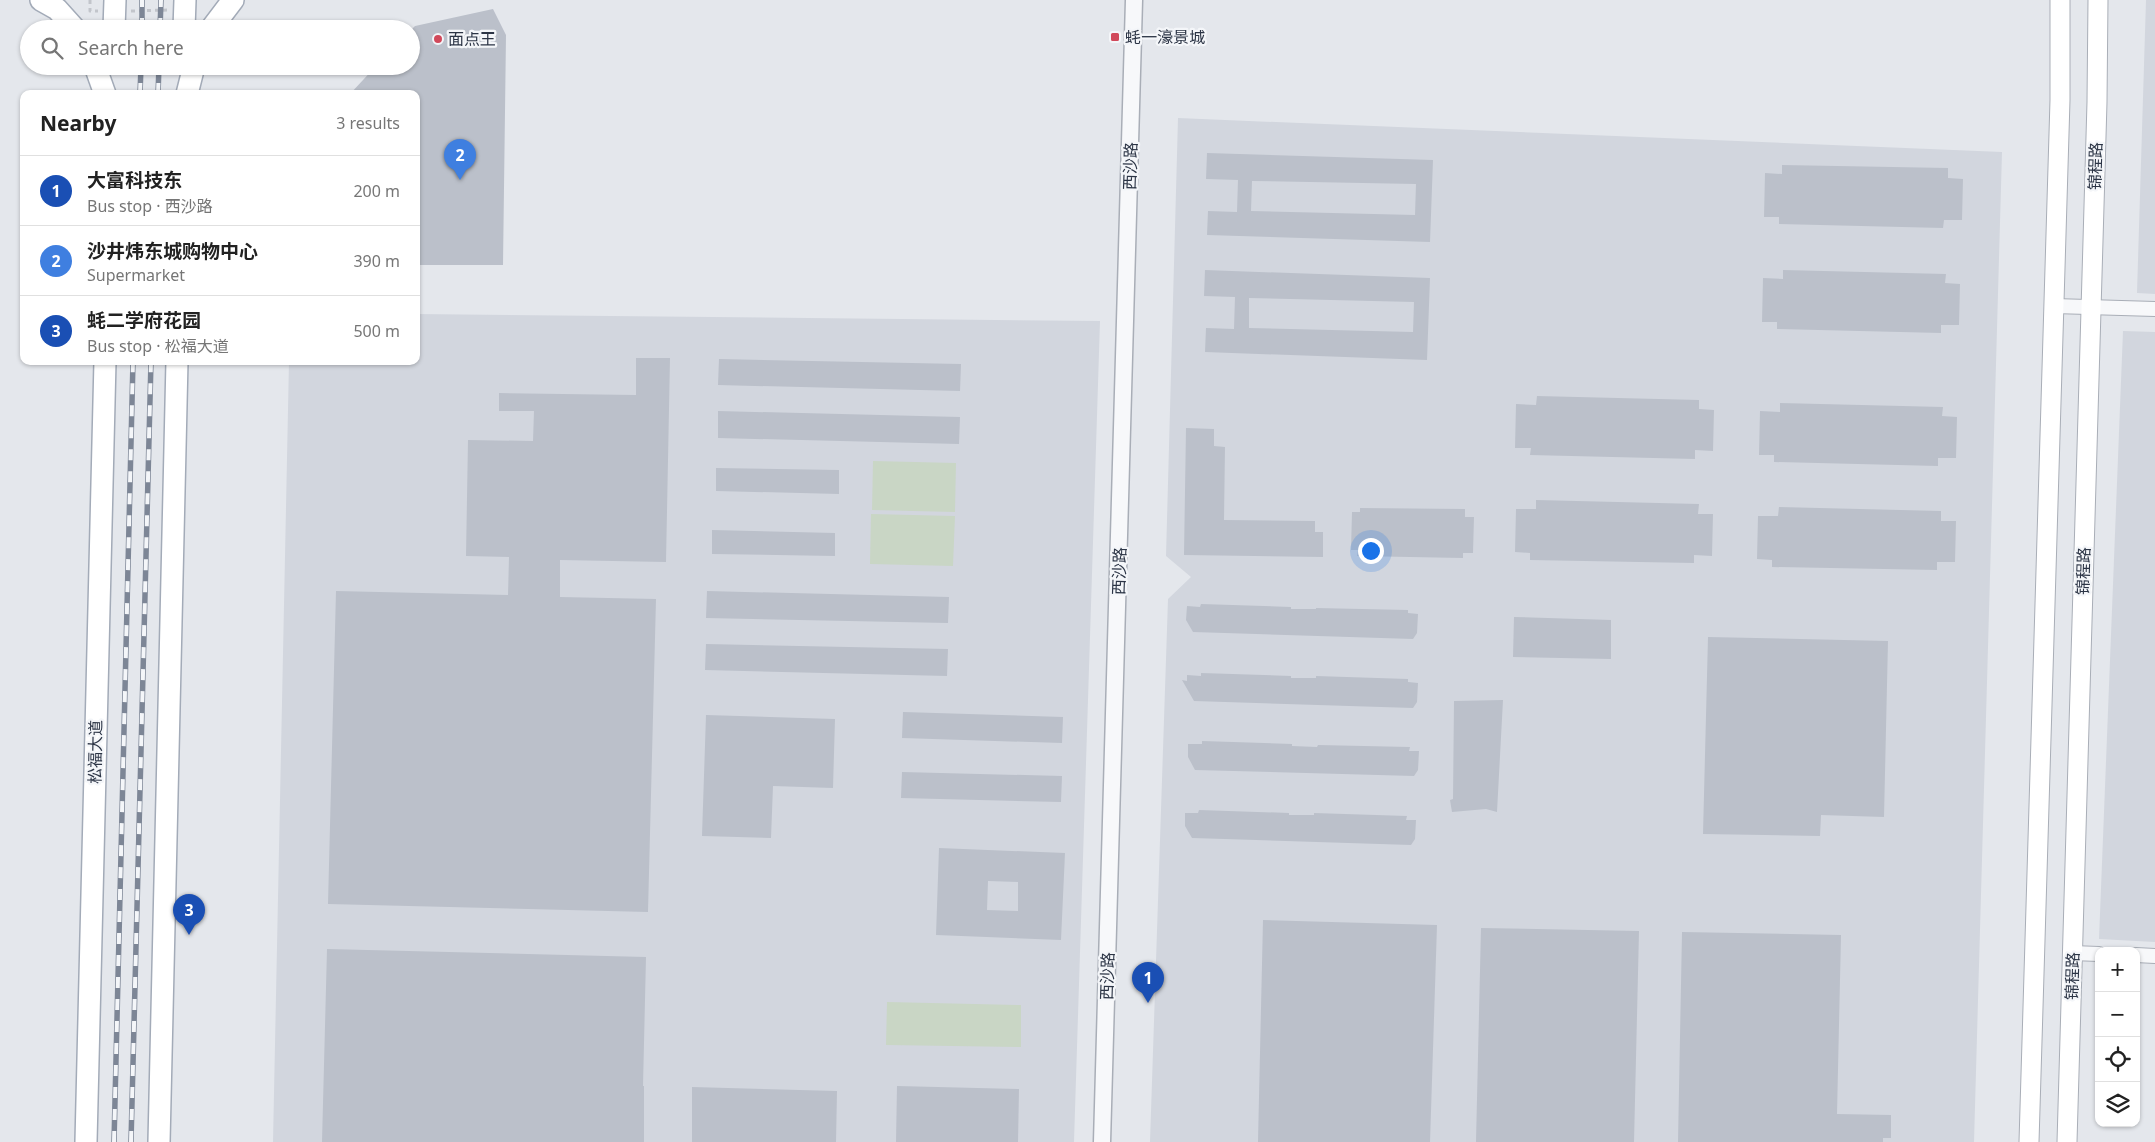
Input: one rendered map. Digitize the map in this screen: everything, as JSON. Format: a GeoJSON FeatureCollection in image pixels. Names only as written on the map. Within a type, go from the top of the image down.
{"type":"FeatureCollection","features":[{"type":"Feature","properties":{"kind":"main road"},"geometry":{"type":"LineString","coordinates":[[41,0],[57,9],[67,20]]}},
{"type":"Feature","properties":{"kind":"main road"},"geometry":{"type":"LineString","coordinates":[[218,20],[233,0]]}},
{"type":"Feature","properties":{"kind":"main road"},"geometry":{"type":"LineString","coordinates":[[2030,1142],[2060,100],[2060,0]]}},
{"type":"Feature","properties":{"kind":"main road","name":"锦程路"},"geometry":{"type":"LineString","coordinates":[[2067,1142],[2097,102],[2098,0]]}},
{"type":"Feature","properties":{"kind":"main road"},"geometry":{"type":"LineString","coordinates":[[179,5],[182,20]]}},
{"type":"Feature","properties":{"kind":"main road"},"geometry":{"type":"LineString","coordinates":[[99,75],[104,90]]}},
{"type":"Feature","properties":{"kind":"main road"},"geometry":{"type":"LineString","coordinates":[[112,90],[113,75]]}},
{"type":"Feature","properties":{"kind":"main road"},"geometry":{"type":"LineString","coordinates":[[184,75],[185,90]]}},
{"type":"Feature","properties":{"kind":"main road"},"geometry":{"type":"LineString","coordinates":[[186,90],[191,75]]}},
{"type":"Feature","properties":{"kind":"main road","name":"松福大道"},"geometry":{"type":"LineString","coordinates":[[86,1142],[105,365]]}},
{"type":"Feature","properties":{"kind":"main road"},"geometry":{"type":"LineString","coordinates":[[159,1142],[177,365]]}},
{"type":"Feature","properties":{"kind":"street","name":"西沙路"},"geometry":{"type":"LineString","coordinates":[[1102,1142],[1134,0]]}},
{"type":"Feature","properties":{"kind":"street"},"geometry":{"type":"LineString","coordinates":[[2054,306],[2155,309]]}},
{"type":"Feature","properties":{"kind":"street"},"geometry":{"type":"LineString","coordinates":[[2072,953],[2095,954]]}},
{"type":"Feature","properties":{"kind":"street"},"geometry":{"type":"LineString","coordinates":[[2140,955],[2155,956]]}},
{"type":"Feature","properties":{"kind":"path"},"geometry":{"type":"LineString","coordinates":[[90,0],[90,11],[114,13],[179,5]]}},
{"type":"Feature","properties":{"kind":"shaded area"},"geometry":{"type":"Polygon","coordinates":[[[2146,0],[2155,0],[2155,294],[2137,293],[2146,0]]]}},
{"type":"Feature","properties":{"kind":"shaded area"},"geometry":{"type":"Polygon","coordinates":[[[1178,118],[2002,152],[1974,1142],[1150,1142],[1168,599],[1191,577],[1166,556],[1178,118]]]}},
{"type":"Feature","properties":{"kind":"shaded area"},"geometry":{"type":"Polygon","coordinates":[[[420,314],[1100,321],[1074,1142],[273,1142],[289,365],[420,365],[420,314]]]}},
{"type":"Feature","properties":{"kind":"shaded area"},"geometry":{"type":"Polygon","coordinates":[[[2123,331],[2155,332],[2155,942],[2099,939],[2123,331]]]}},
{"type":"Feature","properties":{"kind":"green space"},"geometry":{"type":"Polygon","coordinates":[[[873,461],[956,463],[955,512],[872,510],[873,461]]]}},
{"type":"Feature","properties":{"kind":"green space"},"geometry":{"type":"Polygon","coordinates":[[[871,514],[955,516],[953,566],[870,564],[871,514]]]}},
{"type":"Feature","properties":{"kind":"green space"},"geometry":{"type":"Polygon","coordinates":[[[887,1002],[1021,1005],[1021,1047],[886,1045],[887,1002]]]}},
{"type":"Feature","properties":{"kind":"building"},"geometry":{"type":"Polygon","coordinates":[[[493,9],[506,35],[503,265],[420,265],[420,90],[354,90],[368,75],[420,75],[420,25],[493,9]]]}},
{"type":"Feature","properties":{"kind":"building"},"geometry":{"type":"Polygon","coordinates":[[[1207,153],[1433,160],[1430,242],[1207,235],[1208,211],[1237,212],[1238,180],[1206,179],[1207,153]],[[1252,181],[1251,211],[1415,215],[1416,184],[1252,181]]]}},
{"type":"Feature","properties":{"kind":"building"},"geometry":{"type":"Polygon","coordinates":[[[1782,165],[1948,168],[1948,178],[1963,179],[1962,220],[1944,220],[1943,228],[1779,224],[1779,217],[1764,217],[1765,173],[1782,174],[1782,165]]]}},
{"type":"Feature","properties":{"kind":"building"},"geometry":{"type":"Polygon","coordinates":[[[1205,270],[1430,278],[1427,360],[1205,352],[1206,328],[1234,329],[1235,297],[1204,296],[1205,270]],[[1249,298],[1249,328],[1413,332],[1414,302],[1249,298]]]}},
{"type":"Feature","properties":{"kind":"building"},"geometry":{"type":"Polygon","coordinates":[[[1783,270],[1946,274],[1945,283],[1960,284],[1959,325],[1941,325],[1941,333],[1777,329],[1777,322],[1762,322],[1763,278],[1783,279],[1783,270]]]}},
{"type":"Feature","properties":{"kind":"building"},"geometry":{"type":"Polygon","coordinates":[[[636,358],[670,358],[666,562],[560,560],[560,597],[656,599],[648,912],[328,904],[336,591],[508,595],[509,557],[466,556],[468,440],[533,441],[534,411],[499,411],[499,393],[636,395],[636,358]]]}},
{"type":"Feature","properties":{"kind":"building"},"geometry":{"type":"Polygon","coordinates":[[[719,359],[961,364],[960,391],[718,385],[719,359]]]}},
{"type":"Feature","properties":{"kind":"building"},"geometry":{"type":"Polygon","coordinates":[[[1537,396],[1699,400],[1699,409],[1714,410],[1713,451],[1695,450],[1695,459],[1530,455],[1531,448],[1515,448],[1516,404],[1536,405],[1537,396]]]}},
{"type":"Feature","properties":{"kind":"building"},"geometry":{"type":"Polygon","coordinates":[[[1780,403],[1943,407],[1942,416],[1957,417],[1956,458],[1938,458],[1938,466],[1774,462],[1774,455],[1759,455],[1760,411],[1780,412],[1780,403]]]}},
{"type":"Feature","properties":{"kind":"building"},"geometry":{"type":"Polygon","coordinates":[[[718,411],[960,417],[959,444],[718,438],[718,411]]]}},
{"type":"Feature","properties":{"kind":"building"},"geometry":{"type":"Polygon","coordinates":[[[1186,428],[1214,429],[1214,446],[1225,447],[1224,520],[1315,521],[1315,532],[1323,532],[1323,557],[1184,555],[1186,428]]]}},
{"type":"Feature","properties":{"kind":"building"},"geometry":{"type":"Polygon","coordinates":[[[716,468],[839,470],[839,494],[716,491],[716,468]]]}},
{"type":"Feature","properties":{"kind":"building"},"geometry":{"type":"Polygon","coordinates":[[[1536,500],[1699,504],[1698,514],[1713,514],[1712,556],[1694,555],[1694,563],[1530,560],[1530,553],[1515,552],[1516,509],[1536,509],[1536,500]]]}},
{"type":"Feature","properties":{"kind":"building"},"geometry":{"type":"Polygon","coordinates":[[[1779,507],[1941,511],[1941,521],[1956,521],[1955,562],[1937,562],[1937,570],[1772,567],[1772,560],[1757,559],[1758,516],[1778,516],[1779,507]]]}},
{"type":"Feature","properties":{"kind":"building"},"geometry":{"type":"Polygon","coordinates":[[[1360,508],[1465,509],[1465,517],[1474,517],[1473,553],[1463,553],[1463,558],[1357,556],[1358,550],[1351,550],[1352,512],[1360,512],[1360,508]]]}},
{"type":"Feature","properties":{"kind":"building"},"geometry":{"type":"Polygon","coordinates":[[[712,530],[835,533],[835,556],[712,554],[712,530]]]}},
{"type":"Feature","properties":{"kind":"building"},"geometry":{"type":"Polygon","coordinates":[[[707,591],[949,597],[948,623],[706,618],[707,591]]]}},
{"type":"Feature","properties":{"kind":"building"},"geometry":{"type":"Polygon","coordinates":[[[1201,604],[1291,607],[1291,609],[1408,610],[1408,613],[1418,614],[1417,633],[1413,639],[1193,632],[1186,620],[1187,606],[1200,607],[1201,604]]]}},
{"type":"Feature","properties":{"kind":"building"},"geometry":{"type":"Polygon","coordinates":[[[1514,617],[1611,620],[1611,659],[1513,657],[1514,617]]]}},
{"type":"Feature","properties":{"kind":"building"},"geometry":{"type":"Polygon","coordinates":[[[1708,637],[1888,641],[1884,817],[1821,815],[1820,836],[1703,834],[1708,637]]]}},
{"type":"Feature","properties":{"kind":"building"},"geometry":{"type":"Polygon","coordinates":[[[706,644],[948,649],[947,676],[705,670],[706,644]]]}},
{"type":"Feature","properties":{"kind":"building"},"geometry":{"type":"Polygon","coordinates":[[[1201,673],[1291,676],[1291,678],[1316,678],[1316,676],[1408,679],[1408,682],[1418,683],[1417,702],[1413,708],[1194,701],[1182,680],[1187,681],[1187,675],[1201,676],[1201,673]]]}},
{"type":"Feature","properties":{"kind":"building"},"geometry":{"type":"Polygon","coordinates":[[[1503,700],[1497,812],[1486,809],[1452,812],[1450,800],[1453,799],[1454,701],[1503,700]]]}},
{"type":"Feature","properties":{"kind":"building"},"geometry":{"type":"Polygon","coordinates":[[[903,712],[1063,717],[1062,743],[902,738],[903,712]]]}},
{"type":"Feature","properties":{"kind":"building"},"geometry":{"type":"Polygon","coordinates":[[[706,715],[835,719],[833,788],[773,786],[771,838],[702,836],[706,715]]]}},
{"type":"Feature","properties":{"kind":"building"},"geometry":{"type":"Polygon","coordinates":[[[1202,741],[1292,744],[1292,746],[1317,747],[1318,745],[1410,747],[1409,751],[1419,751],[1418,770],[1414,776],[1195,770],[1188,757],[1188,744],[1202,744],[1202,741]]]}},
{"type":"Feature","properties":{"kind":"building"},"geometry":{"type":"Polygon","coordinates":[[[902,772],[1062,776],[1061,802],[901,798],[902,772]]]}},
{"type":"Feature","properties":{"kind":"building"},"geometry":{"type":"Polygon","coordinates":[[[1199,810],[1289,813],[1289,815],[1314,815],[1314,813],[1407,816],[1406,820],[1416,820],[1415,839],[1411,845],[1192,838],[1185,826],[1185,813],[1198,813],[1199,810]]]}},
{"type":"Feature","properties":{"kind":"building"},"geometry":{"type":"Polygon","coordinates":[[[939,848],[1065,853],[1061,940],[936,935],[939,848]],[[988,881],[987,910],[1018,911],[1018,882],[988,881]]]}},
{"type":"Feature","properties":{"kind":"building"},"geometry":{"type":"Polygon","coordinates":[[[1263,920],[1437,925],[1430,1142],[1258,1142],[1263,920]]]}},
{"type":"Feature","properties":{"kind":"building"},"geometry":{"type":"Polygon","coordinates":[[[1481,928],[1639,931],[1634,1142],[1476,1142],[1481,928]]]}},
{"type":"Feature","properties":{"kind":"building"},"geometry":{"type":"Polygon","coordinates":[[[1682,932],[1841,935],[1837,1114],[1891,1115],[1891,1138],[1883,1138],[1883,1142],[1678,1142],[1682,932]]]}},
{"type":"Feature","properties":{"kind":"building"},"geometry":{"type":"Polygon","coordinates":[[[327,949],[646,957],[643,1086],[644,1142],[322,1142],[327,949]]]}},
{"type":"Feature","properties":{"kind":"building"},"geometry":{"type":"Polygon","coordinates":[[[897,1086],[1019,1089],[1018,1142],[896,1142],[897,1086]]]}},
{"type":"Feature","properties":{"kind":"building"},"geometry":{"type":"Polygon","coordinates":[[[692,1087],[837,1091],[836,1142],[692,1142],[692,1087]]]}},
{"type":"Feature","properties":{"kind":"railway"},"geometry":{"type":"LineString","coordinates":[[142,0],[142,20]]}},
{"type":"Feature","properties":{"kind":"railway"},"geometry":{"type":"LineString","coordinates":[[160,20],[161,0]]}},
{"type":"Feature","properties":{"kind":"railway"},"geometry":{"type":"LineString","coordinates":[[140,90],[141,75]]}},
{"type":"Feature","properties":{"kind":"railway"},"geometry":{"type":"LineString","coordinates":[[158,90],[159,75]]}},
{"type":"Feature","properties":{"kind":"railway"},"geometry":{"type":"LineString","coordinates":[[114,1142],[133,365]]}},
{"type":"Feature","properties":{"kind":"railway"},"geometry":{"type":"LineString","coordinates":[[131,1142],[151,365]]}},
{"type":"Feature","properties":{"kind":"place","name":"蚝一濠景城"},"geometry":{"type":"Point","coordinates":[1115,37]}},
{"type":"Feature","properties":{"kind":"place","name":"面点王"},"geometry":{"type":"Point","coordinates":[438,39]}},
{"type":"Feature","properties":{"kind":"place","name":"沙井炜东城购物中心"},"geometry":{"type":"Point","coordinates":[460,180]}},
{"type":"Feature","properties":{"kind":"place","name":"蚝二学府花园"},"geometry":{"type":"Point","coordinates":[189,935]}},
{"type":"Feature","properties":{"kind":"place","name":"大富科技东"},"geometry":{"type":"Point","coordinates":[1148,1003]}}]}
